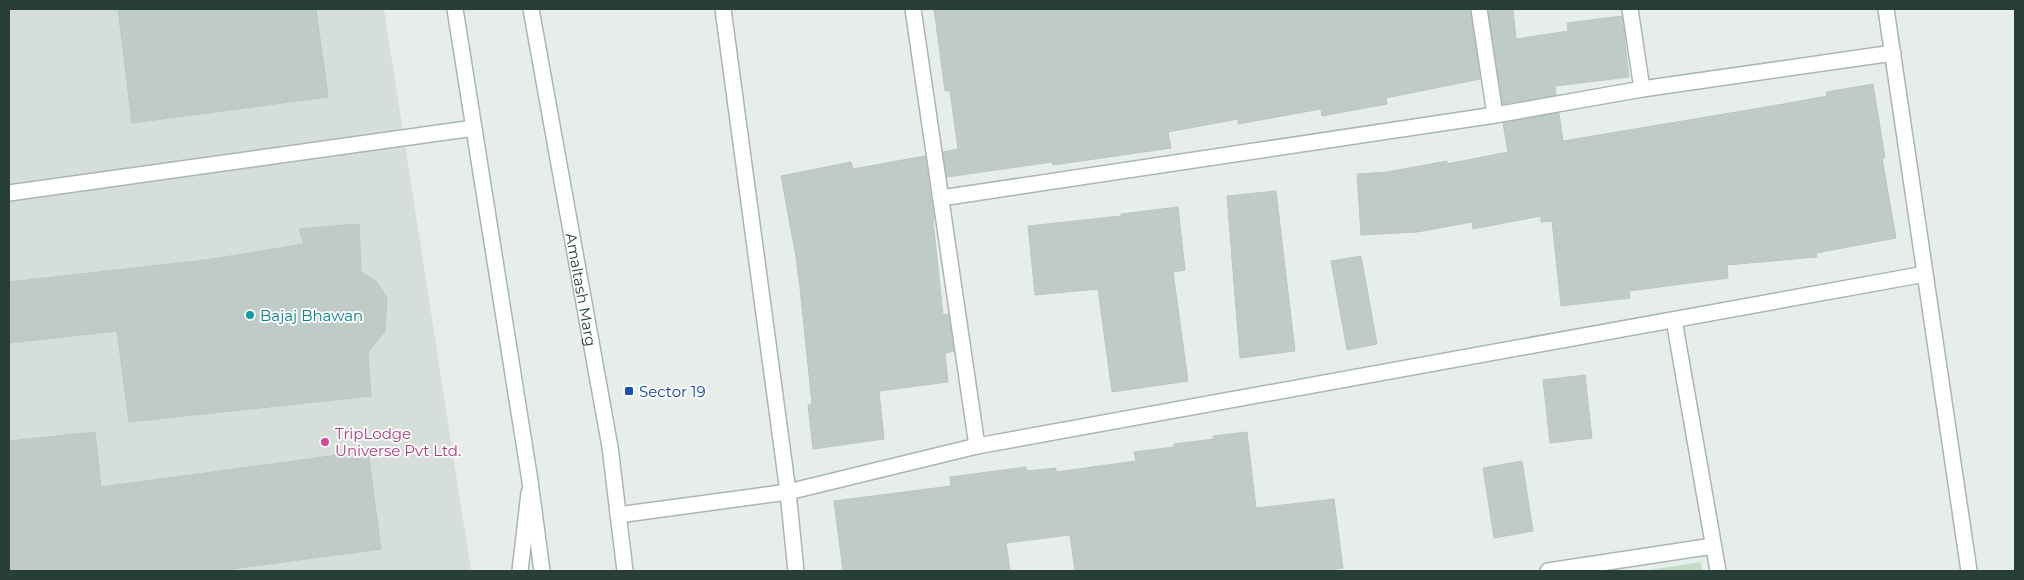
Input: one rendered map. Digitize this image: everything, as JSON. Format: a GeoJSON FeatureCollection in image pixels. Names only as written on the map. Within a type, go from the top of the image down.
{"type":"FeatureCollection","features":[{"type":"Feature","properties":{"kind":"street"},"geometry":{"type":"LineString","coordinates":[[455,9],[530,481],[542,571]]}},
{"type":"Feature","properties":{"kind":"street","name":"Amaltash Marg"},"geometry":{"type":"LineString","coordinates":[[531,9],[610,447],[625,571]]}},
{"type":"Feature","properties":{"kind":"street"},"geometry":{"type":"LineString","coordinates":[[723,9],[788,492],[796,571]]}},
{"type":"Feature","properties":{"kind":"street"},"geometry":{"type":"LineString","coordinates":[[913,9],[977,446]]}},
{"type":"Feature","properties":{"kind":"street"},"geometry":{"type":"LineString","coordinates":[[1479,9],[1495,115]]}},
{"type":"Feature","properties":{"kind":"street"},"geometry":{"type":"LineString","coordinates":[[1630,9],[1642,89]]}},
{"type":"Feature","properties":{"kind":"street"},"geometry":{"type":"LineString","coordinates":[[1886,9],[1969,571]]}},
{"type":"Feature","properties":{"kind":"street"},"geometry":{"type":"LineString","coordinates":[[941,198],[1495,115],[1642,89],[1893,53]]}},
{"type":"Feature","properties":{"kind":"street"},"geometry":{"type":"LineString","coordinates":[[9,193],[474,128]]}},
{"type":"Feature","properties":{"kind":"street"},"geometry":{"type":"LineString","coordinates":[[618,515],[788,492],[977,446],[1925,274]]}},
{"type":"Feature","properties":{"kind":"street"},"geometry":{"type":"LineString","coordinates":[[1674,320],[1718,571]]}},
{"type":"Feature","properties":{"kind":"street"},"geometry":{"type":"LineString","coordinates":[[520,571],[530,481]]}},
{"type":"Feature","properties":{"kind":"street"},"geometry":{"type":"LineString","coordinates":[[1548,571],[1714,546]]}},
{"type":"Feature","properties":{"kind":"shaded area"},"geometry":{"type":"Polygon","coordinates":[[[9,9],[384,9],[471,571],[9,571],[9,9]]]}},
{"type":"Feature","properties":{"kind":"green space"},"geometry":{"type":"Polygon","coordinates":[[[1701,562],[1702,571],[1643,571],[1701,562]]]}},
{"type":"Feature","properties":{"kind":"building"},"geometry":{"type":"Polygon","coordinates":[[[118,9],[316,9],[328,97],[132,123],[118,9]]]}},
{"type":"Feature","properties":{"kind":"building"},"geometry":{"type":"Polygon","coordinates":[[[934,9],[1470,9],[1480,79],[1386,98],[1387,104],[1322,116],[1321,109],[1238,124],[1238,119],[1168,132],[1171,148],[1053,165],[1052,162],[947,177],[943,152],[958,149],[950,91],[945,91],[934,9]]]}},
{"type":"Feature","properties":{"kind":"building"},"geometry":{"type":"Polygon","coordinates":[[[1488,9],[1513,9],[1516,39],[1568,31],[1567,23],[1622,16],[1629,77],[1555,86],[1556,95],[1503,104],[1488,9]]]}},
{"type":"Feature","properties":{"kind":"building"},"geometry":{"type":"Polygon","coordinates":[[[1873,84],[1885,158],[1882,158],[1896,238],[1816,253],[1817,257],[1727,265],[1728,278],[1629,291],[1630,298],[1561,306],[1552,221],[1541,222],[1541,216],[1473,229],[1472,222],[1417,232],[1361,235],[1357,174],[1387,172],[1447,161],[1447,164],[1508,152],[1503,123],[1559,113],[1563,141],[1827,96],[1826,92],[1873,84]]]}},
{"type":"Feature","properties":{"kind":"building"},"geometry":{"type":"Polygon","coordinates":[[[925,156],[934,220],[943,315],[948,314],[954,351],[945,353],[948,382],[879,391],[884,439],[813,449],[808,405],[812,404],[800,288],[781,176],[851,162],[853,169],[925,156]]]}},
{"type":"Feature","properties":{"kind":"building"},"geometry":{"type":"Polygon","coordinates":[[[1276,191],[1295,351],[1240,358],[1227,196],[1276,191]]]}},
{"type":"Feature","properties":{"kind":"building"},"geometry":{"type":"Polygon","coordinates":[[[1178,207],[1185,270],[1173,272],[1188,381],[1112,392],[1098,289],[1035,295],[1028,226],[1121,216],[1121,214],[1178,207]]]}},
{"type":"Feature","properties":{"kind":"building","name":"Bajaj Bhawan"},"geometry":{"type":"Polygon","coordinates":[[[359,224],[361,272],[376,281],[387,298],[385,331],[368,352],[371,396],[129,422],[117,331],[9,343],[9,282],[206,260],[304,244],[299,229],[359,224]]]}},
{"type":"Feature","properties":{"kind":"building"},"geometry":{"type":"Polygon","coordinates":[[[1361,256],[1377,344],[1347,350],[1331,261],[1361,256]]]}},
{"type":"Feature","properties":{"kind":"building"},"geometry":{"type":"Polygon","coordinates":[[[1585,375],[1592,438],[1550,443],[1543,380],[1585,375]]]}},
{"type":"Feature","properties":{"kind":"building"},"geometry":{"type":"Polygon","coordinates":[[[95,432],[101,487],[368,451],[381,549],[216,571],[9,571],[9,441],[95,432]]]}},
{"type":"Feature","properties":{"kind":"building"},"geometry":{"type":"Polygon","coordinates":[[[1247,432],[1256,508],[1334,499],[1343,568],[1320,571],[1075,571],[1070,535],[1006,543],[1010,571],[843,571],[834,501],[951,486],[950,477],[1026,467],[1027,471],[1056,468],[1056,472],[1136,461],[1134,452],[1174,447],[1174,444],[1214,439],[1213,436],[1247,432]]]}},
{"type":"Feature","properties":{"kind":"building"},"geometry":{"type":"Polygon","coordinates":[[[1522,461],[1533,531],[1494,538],[1483,468],[1522,461]]]}},
{"type":"Feature","properties":{"kind":"place","name":"Bajaj Bhawan"},"geometry":{"type":"Point","coordinates":[250,315]}},
{"type":"Feature","properties":{"kind":"place","name":"Sector 19"},"geometry":{"type":"Point","coordinates":[629,391]}},
{"type":"Feature","properties":{"kind":"place","name":"TripLodge Universe Pvt Ltd."},"geometry":{"type":"Point","coordinates":[325,442]}}]}
